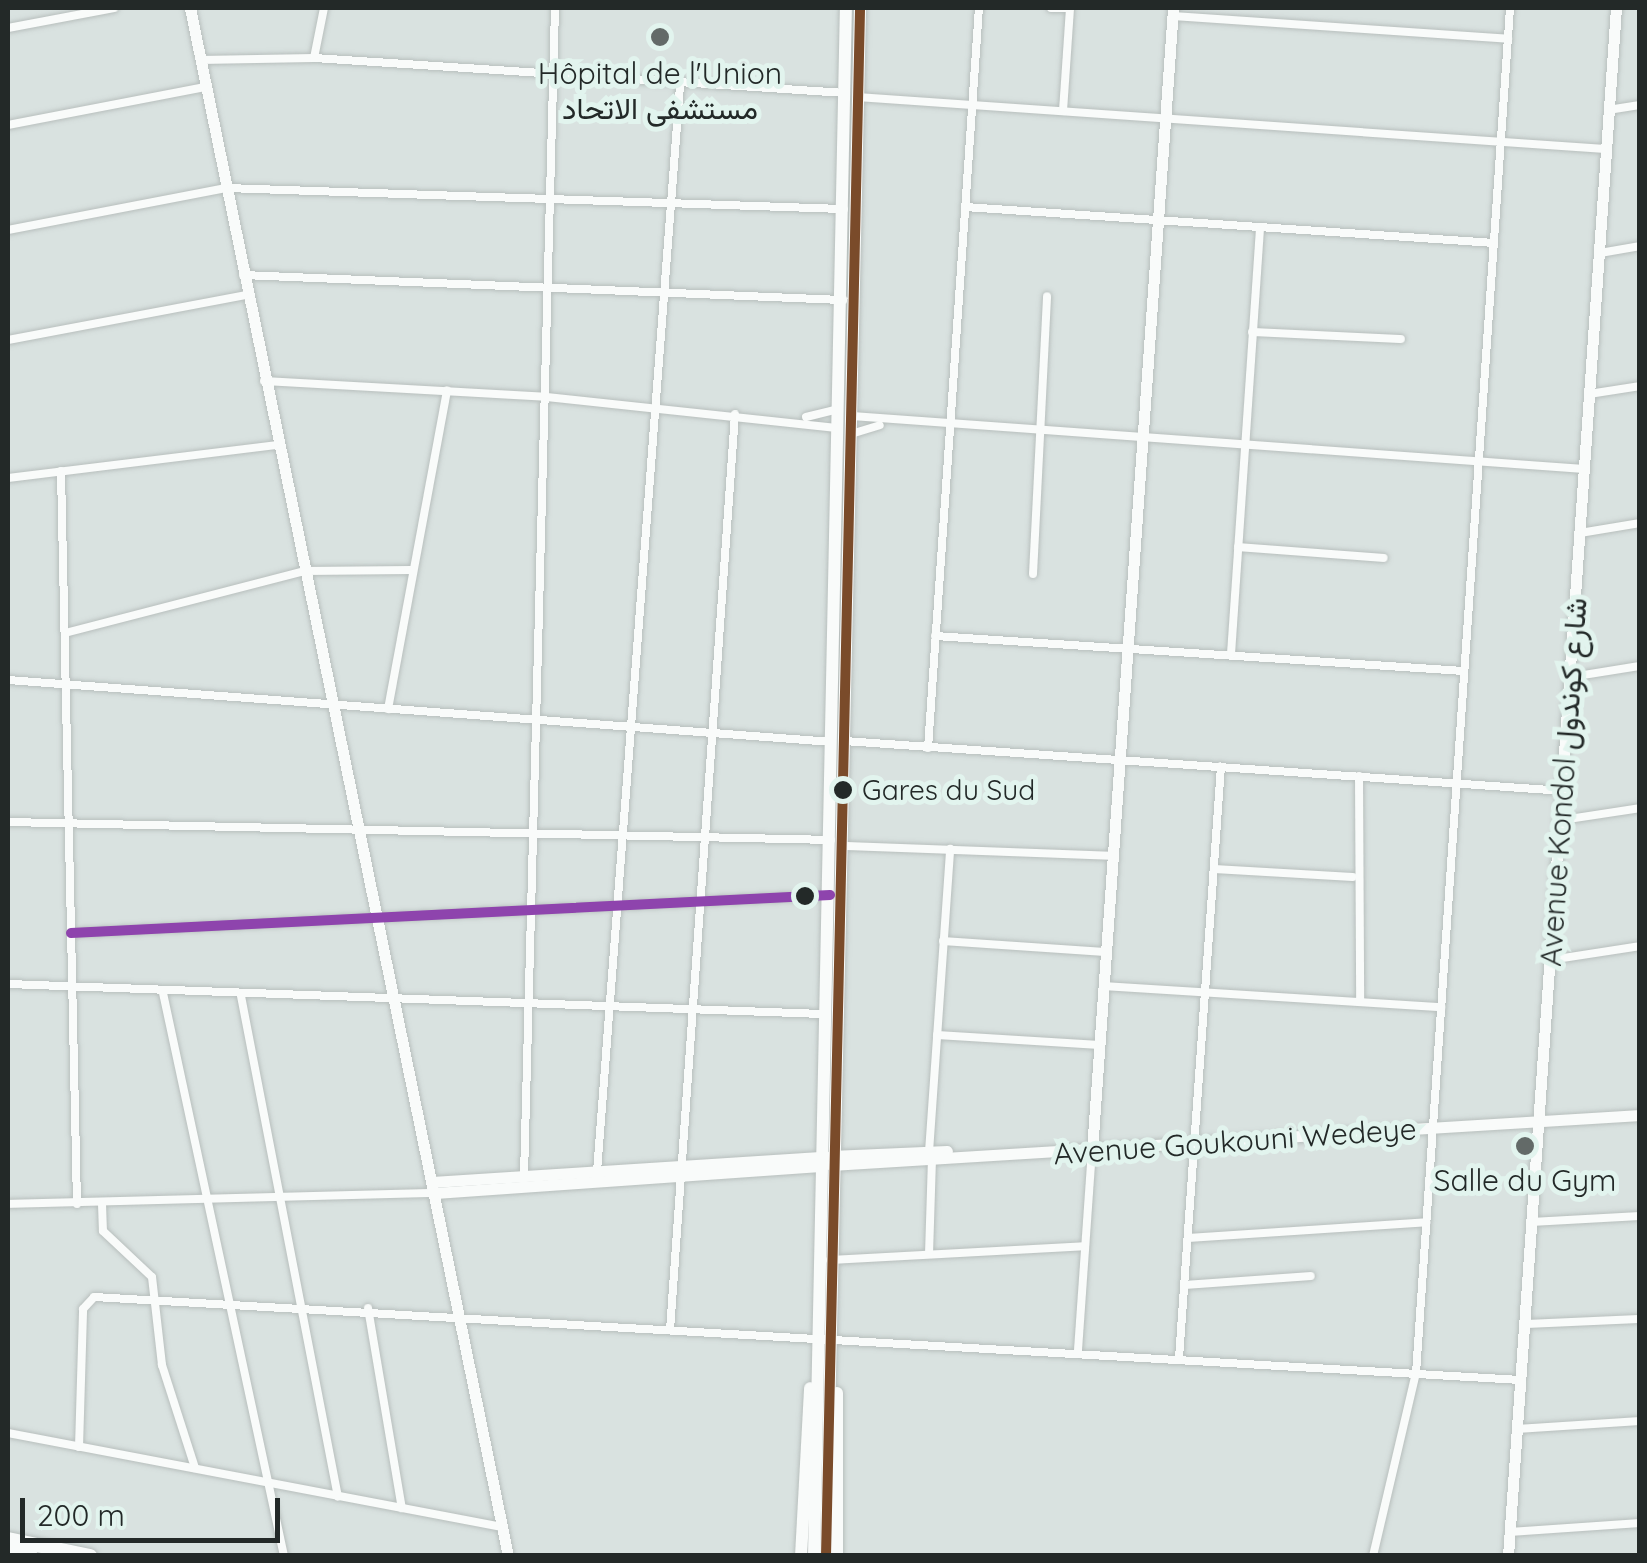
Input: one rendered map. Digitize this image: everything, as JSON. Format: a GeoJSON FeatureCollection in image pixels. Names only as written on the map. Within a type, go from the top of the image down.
{"type":"FeatureCollection","features":[{"type":"Feature","properties":{"kind":"highway"},"geometry":{"type":"LineString","coordinates":[[8,1539],[90,1556]]}},
{"type":"Feature","properties":{"kind":"highway"},"geometry":{"type":"LineString","coordinates":[[8,1550],[30,1556]]}},
{"type":"Feature","properties":{"kind":"main road"},"geometry":{"type":"LineString","coordinates":[[802,1556],[804,1423],[824,1334],[830,1260],[826,1161],[838,843],[851,95],[846,8]]}},
{"type":"Feature","properties":{"kind":"main road"},"geometry":{"type":"LineString","coordinates":[[844,412],[844,209],[860,8]]}},
{"type":"Feature","properties":{"kind":"main road"},"geometry":{"type":"LineString","coordinates":[[837,1556],[831,1352],[824,1334],[824,1014],[830,872],[838,843]]}},
{"type":"Feature","properties":{"kind":"main road"},"geometry":{"type":"LineString","coordinates":[[814,1556],[822,1409],[831,1352]]}},
{"type":"Feature","properties":{"kind":"main road"},"geometry":{"type":"LineString","coordinates":[[816,1361],[822,1409],[826,1556]]}},
{"type":"Feature","properties":{"kind":"street"},"geometry":{"type":"LineString","coordinates":[[8,28],[114,8]]}},
{"type":"Feature","properties":{"kind":"street"},"geometry":{"type":"LineString","coordinates":[[190,8],[508,1556]]}},
{"type":"Feature","properties":{"kind":"street"},"geometry":{"type":"LineString","coordinates":[[314,58],[324,8]]}},
{"type":"Feature","properties":{"kind":"street"},"geometry":{"type":"LineString","coordinates":[[524,1176],[532,719],[546,397],[549,79],[555,8]]}},
{"type":"Feature","properties":{"kind":"street"},"geometry":{"type":"LineString","coordinates":[[928,748],[978,8]]}},
{"type":"Feature","properties":{"kind":"street"},"geometry":{"type":"LineString","coordinates":[[1052,8],[1070,8],[1063,111]]}},
{"type":"Feature","properties":{"kind":"street"},"geometry":{"type":"LineString","coordinates":[[1372,1556],[1416,1373],[1510,8]]}},
{"type":"Feature","properties":{"kind":"street","name":"Avenue Kondol شارع كوندول"},"geometry":{"type":"LineString","coordinates":[[1508,1556],[1616,8]]}},
{"type":"Feature","properties":{"kind":"street"},"geometry":{"type":"LineString","coordinates":[[1078,1350],[1173,12],[1508,39]]}},
{"type":"Feature","properties":{"kind":"street"},"geometry":{"type":"LineString","coordinates":[[200,60],[314,58],[549,79],[851,95],[1605,149]]}},
{"type":"Feature","properties":{"kind":"street"},"geometry":{"type":"LineString","coordinates":[[8,126],[206,86]]}},
{"type":"Feature","properties":{"kind":"street"},"geometry":{"type":"LineString","coordinates":[[597,1172],[606,1006],[618,903],[680,86]]}},
{"type":"Feature","properties":{"kind":"street"},"geometry":{"type":"LineString","coordinates":[[1608,110],[1640,105]]}},
{"type":"Feature","properties":{"kind":"street"},"geometry":{"type":"LineString","coordinates":[[8,230],[226,188],[844,209]]}},
{"type":"Feature","properties":{"kind":"street"},"geometry":{"type":"LineString","coordinates":[[965,207],[1494,243]]}},
{"type":"Feature","properties":{"kind":"street"},"geometry":{"type":"LineString","coordinates":[[1231,654],[1260,228]]}},
{"type":"Feature","properties":{"kind":"street"},"geometry":{"type":"LineString","coordinates":[[1600,253],[1640,246]]}},
{"type":"Feature","properties":{"kind":"street"},"geometry":{"type":"LineString","coordinates":[[243,275],[843,300]]}},
{"type":"Feature","properties":{"kind":"street"},"geometry":{"type":"LineString","coordinates":[[8,340],[246,295]]}},
{"type":"Feature","properties":{"kind":"street"},"geometry":{"type":"LineString","coordinates":[[1033,574],[1047,296]]}},
{"type":"Feature","properties":{"kind":"street"},"geometry":{"type":"LineString","coordinates":[[1252,332],[1401,339]]}},
{"type":"Feature","properties":{"kind":"street"},"geometry":{"type":"LineString","coordinates":[[264,381],[447,390],[801,418],[844,412],[880,425]]}},
{"type":"Feature","properties":{"kind":"street"},"geometry":{"type":"LineString","coordinates":[[1589,394],[1640,386]]}},
{"type":"Feature","properties":{"kind":"street"},"geometry":{"type":"LineString","coordinates":[[388,709],[447,390]]}},
{"type":"Feature","properties":{"kind":"street"},"geometry":{"type":"LineString","coordinates":[[670,1330],[678,1171],[693,1009],[734,414]]}},
{"type":"Feature","properties":{"kind":"street"},"geometry":{"type":"LineString","coordinates":[[801,418],[843,431],[880,425],[948,428],[1584,470]]}},
{"type":"Feature","properties":{"kind":"street"},"geometry":{"type":"LineString","coordinates":[[8,478],[278,444]]}},
{"type":"Feature","properties":{"kind":"street"},"geometry":{"type":"LineString","coordinates":[[61,471],[77,1204]]}},
{"type":"Feature","properties":{"kind":"street"},"geometry":{"type":"LineString","coordinates":[[1580,533],[1640,524]]}},
{"type":"Feature","properties":{"kind":"street"},"geometry":{"type":"LineString","coordinates":[[1238,547],[1384,558]]}},
{"type":"Feature","properties":{"kind":"street"},"geometry":{"type":"LineString","coordinates":[[65,633],[304,572],[412,570]]}},
{"type":"Feature","properties":{"kind":"street"},"geometry":{"type":"LineString","coordinates":[[934,636],[1464,670]]}},
{"type":"Feature","properties":{"kind":"street"},"geometry":{"type":"LineString","coordinates":[[1571,676],[1640,666]]}},
{"type":"Feature","properties":{"kind":"street"},"geometry":{"type":"LineString","coordinates":[[8,680],[712,735],[1121,758],[1564,791]]}},
{"type":"Feature","properties":{"kind":"street"},"geometry":{"type":"LineString","coordinates":[[1179,1358],[1221,766]]}},
{"type":"Feature","properties":{"kind":"street"},"geometry":{"type":"LineString","coordinates":[[1359,776],[1352,877],[1363,923],[1360,1002]]}},
{"type":"Feature","properties":{"kind":"street"},"geometry":{"type":"LineString","coordinates":[[1562,820],[1640,808]]}},
{"type":"Feature","properties":{"kind":"street"},"geometry":{"type":"LineString","coordinates":[[8,822],[704,836],[1112,856]]}},
{"type":"Feature","properties":{"kind":"street"},"geometry":{"type":"LineString","coordinates":[[929,1254],[931,1156],[950,848]]}},
{"type":"Feature","properties":{"kind":"street"},"geometry":{"type":"LineString","coordinates":[[1214,869],[1352,877]]}},
{"type":"Feature","properties":{"kind":"street"},"geometry":{"type":"LineString","coordinates":[[71,934],[528,907],[830,895]]}},
{"type":"Feature","properties":{"kind":"street"},"geometry":{"type":"LineString","coordinates":[[943,941],[1105,952]]}},
{"type":"Feature","properties":{"kind":"street"},"geometry":{"type":"LineString","coordinates":[[1550,960],[1640,946]]}},
{"type":"Feature","properties":{"kind":"street"},"geometry":{"type":"LineString","coordinates":[[8,984],[396,1004],[527,1002],[824,1014]]}},
{"type":"Feature","properties":{"kind":"street"},"geometry":{"type":"LineString","coordinates":[[1103,986],[1440,1007]]}},
{"type":"Feature","properties":{"kind":"street"},"geometry":{"type":"LineString","coordinates":[[163,993],[284,1556]]}},
{"type":"Feature","properties":{"kind":"street"},"geometry":{"type":"LineString","coordinates":[[241,996],[338,1496]]}},
{"type":"Feature","properties":{"kind":"street"},"geometry":{"type":"LineString","coordinates":[[938,1035],[1100,1045]]}},
{"type":"Feature","properties":{"kind":"street","name":"Avenue Goukouni Wedeye"},"geometry":{"type":"LineString","coordinates":[[1537,1118],[1640,1108]]}},
{"type":"Feature","properties":{"kind":"street","name":"Avenue Goukouni Wedeye"},"geometry":{"type":"LineString","coordinates":[[678,1171],[1433,1124],[1640,1115]]}},
{"type":"Feature","properties":{"kind":"street"},"geometry":{"type":"LineString","coordinates":[[8,1204],[102,1204],[678,1171]]}},
{"type":"Feature","properties":{"kind":"street"},"geometry":{"type":"LineString","coordinates":[[433,1187],[524,1176],[678,1171]]}},
{"type":"Feature","properties":{"kind":"street"},"geometry":{"type":"LineString","coordinates":[[102,1204],[103,1231],[150,1272],[149,1302],[194,1468]]}},
{"type":"Feature","properties":{"kind":"street"},"geometry":{"type":"LineString","coordinates":[[1531,1222],[1640,1216]]}},
{"type":"Feature","properties":{"kind":"street"},"geometry":{"type":"LineString","coordinates":[[1188,1238],[1426,1222]]}},
{"type":"Feature","properties":{"kind":"street"},"geometry":{"type":"LineString","coordinates":[[830,1260],[1085,1246]]}},
{"type":"Feature","properties":{"kind":"street"},"geometry":{"type":"LineString","coordinates":[[1185,1285],[1310,1276]]}},
{"type":"Feature","properties":{"kind":"street"},"geometry":{"type":"LineString","coordinates":[[79,1447],[86,1301],[299,1302],[670,1330],[824,1334],[1521,1380]]}},
{"type":"Feature","properties":{"kind":"street"},"geometry":{"type":"LineString","coordinates":[[368,1308],[402,1508]]}},
{"type":"Feature","properties":{"kind":"street"},"geometry":{"type":"LineString","coordinates":[[1524,1324],[1640,1319]]}},
{"type":"Feature","properties":{"kind":"street"},"geometry":{"type":"LineString","coordinates":[[1517,1429],[1640,1421]]}},
{"type":"Feature","properties":{"kind":"street"},"geometry":{"type":"LineString","coordinates":[[8,1433],[502,1527]]}},
{"type":"Feature","properties":{"kind":"street"},"geometry":{"type":"LineString","coordinates":[[1510,1532],[1640,1524]]}},
{"type":"Feature","properties":{"kind":"transit line"},"geometry":{"type":"LineString","coordinates":[[826,1556],[860,8]]}},
{"type":"Feature","properties":{"kind":"transit line"},"geometry":{"type":"LineString","coordinates":[[71,933],[830,895]]}},
{"type":"Feature","properties":{"kind":"place","name":"Hôpital de l'Union مستشفى الاتحاد"},"geometry":{"type":"Point","coordinates":[660,37]}},
{"type":"Feature","properties":{"kind":"place","name":"Gares du Sud"},"geometry":{"type":"Point","coordinates":[843,790]}},
{"type":"Feature","properties":{"kind":"place","name":"Salle du Gym"},"geometry":{"type":"Point","coordinates":[1525,1146]}}]}
